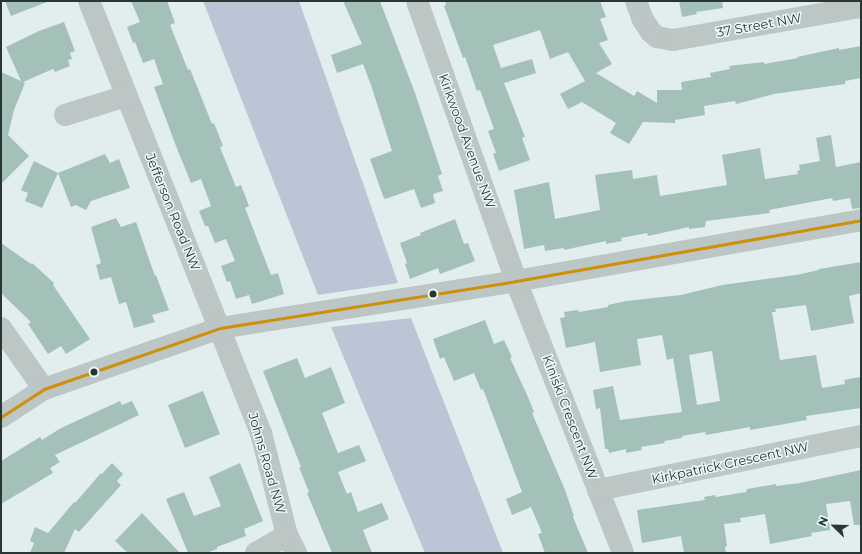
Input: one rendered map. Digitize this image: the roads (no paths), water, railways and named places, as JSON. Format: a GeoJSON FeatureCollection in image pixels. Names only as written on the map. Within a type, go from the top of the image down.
{"type":"FeatureCollection","features":[{"type":"Feature","properties":{"kind":"street","name":"Jefferson Road NW"},"geometry":{"type":"LineString","coordinates":[[89,1],[220,328]]}},
{"type":"Feature","properties":{"kind":"street","name":"Kirkwood Avenue NW"},"geometry":{"type":"LineString","coordinates":[[417,1],[516,281]]}},
{"type":"Feature","properties":{"kind":"street","name":"37 Street NW"},"geometry":{"type":"LineString","coordinates":[[636,1],[647,27],[657,36],[673,40],[861,7]]}},
{"type":"Feature","properties":{"kind":"street"},"geometry":{"type":"LineString","coordinates":[[65,115],[126,96]]}},
{"type":"Feature","properties":{"kind":"street"},"geometry":{"type":"LineString","coordinates":[[1,417],[44,389],[220,328],[516,281],[861,220]]}},
{"type":"Feature","properties":{"kind":"street","name":"Kiniski Crescent NW"},"geometry":{"type":"LineString","coordinates":[[516,281],[623,553]]}},
{"type":"Feature","properties":{"kind":"street"},"geometry":{"type":"LineString","coordinates":[[1,328],[44,389]]}},
{"type":"Feature","properties":{"kind":"street","name":"Johns Road NW"},"geometry":{"type":"LineString","coordinates":[[220,328],[261,434],[291,544]]}},
{"type":"Feature","properties":{"kind":"street","name":"Kirkpatrick Crescent NW"},"geometry":{"type":"LineString","coordinates":[[598,490],[861,436]]}},
{"type":"Feature","properties":{"kind":"street"},"geometry":{"type":"LineString","coordinates":[[256,553],[291,544]]}}]}
